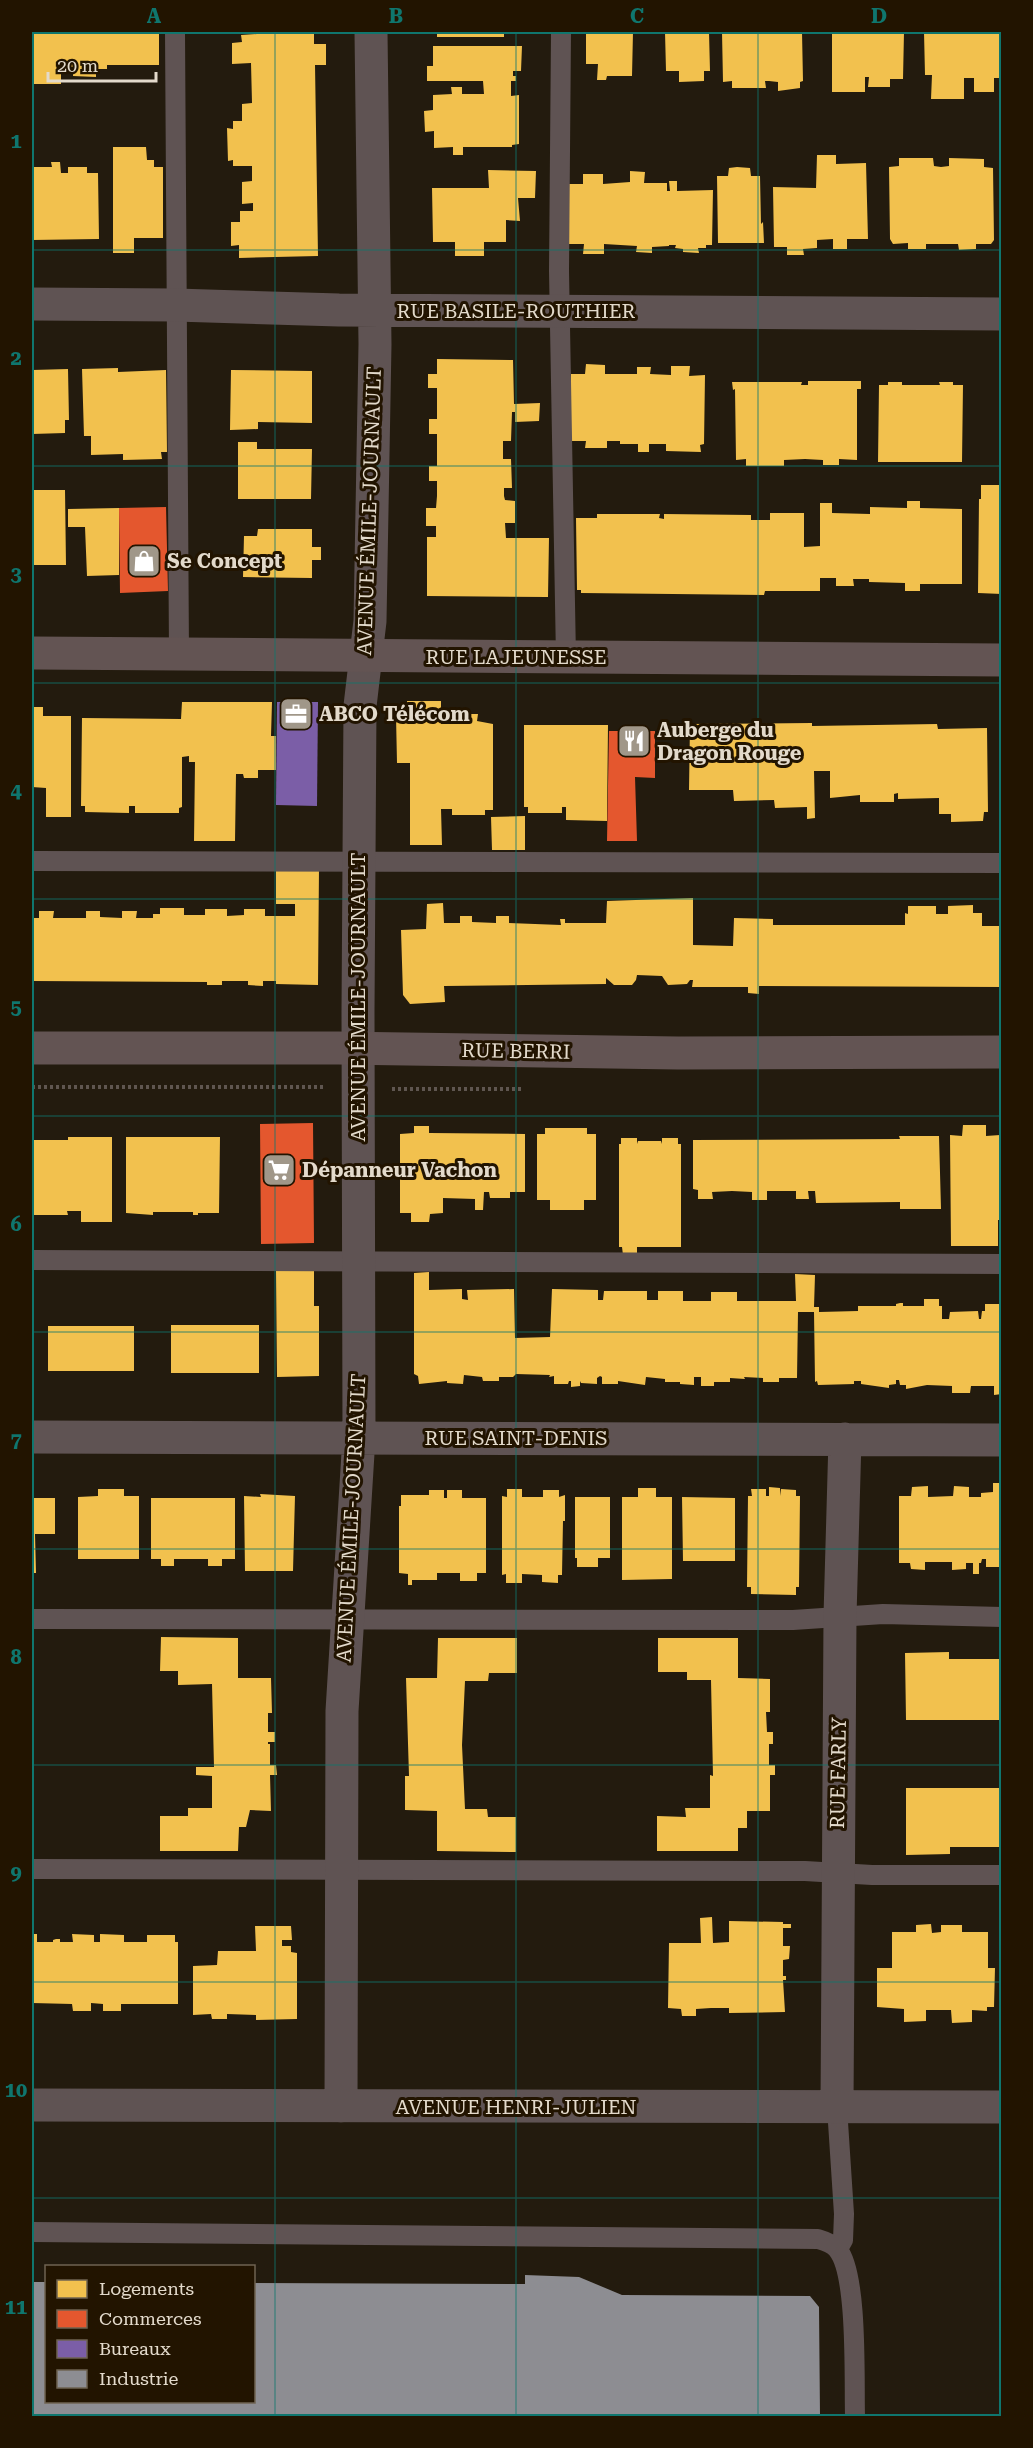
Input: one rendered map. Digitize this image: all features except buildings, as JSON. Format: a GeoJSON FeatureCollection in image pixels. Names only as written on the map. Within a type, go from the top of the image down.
{"type":"FeatureCollection","features":[{"type":"Feature","properties":{"kind":"main road","name":"RUE LAJEUNESSE"},"geometry":{"type":"LineString","coordinates":[[32,653],[1002,660]]}},
{"type":"Feature","properties":{"kind":"main road","name":"RUE BERRI"},"geometry":{"type":"LineString","coordinates":[[32,1048],[678,1053],[1002,1052]]}},
{"type":"Feature","properties":{"kind":"street","name":"AVENUE ÉMILE-JOURNAULT"},"geometry":{"type":"LineString","coordinates":[[341,2106],[342,1711],[359,1437],[358,862],[360,706],[370,621],[374,310],[371,32]]}},
{"type":"Feature","properties":{"kind":"street","name":"RUE BASILE-ROUTHIER"},"geometry":{"type":"LineString","coordinates":[[32,304],[374,310],[1002,314]]}},
{"type":"Feature","properties":{"kind":"street","name":"RUE SAINT-DENIS"},"geometry":{"type":"LineString","coordinates":[[32,1437],[1002,1440]]}},
{"type":"Feature","properties":{"kind":"street","name":"RUE FARLY"},"geometry":{"type":"LineString","coordinates":[[837,2107],[840,1616],[845,1439]]}},
{"type":"Feature","properties":{"kind":"street","name":"AVENUE HENRI-JULIEN"},"geometry":{"type":"LineString","coordinates":[[32,2105],[1002,2107]]}},
{"type":"Feature","properties":{"kind":"lane"},"geometry":{"type":"LineString","coordinates":[[175,32],[179,654]]}},
{"type":"Feature","properties":{"kind":"lane"},"geometry":{"type":"LineString","coordinates":[[561,32],[560,310],[566,658]]}},
{"type":"Feature","properties":{"kind":"lane"},"geometry":{"type":"LineString","coordinates":[[32,861],[1002,863]]}},
{"type":"Feature","properties":{"kind":"lane"},"geometry":{"type":"LineString","coordinates":[[32,1260],[1002,1264]]}},
{"type":"Feature","properties":{"kind":"lane"},"geometry":{"type":"LineString","coordinates":[[32,1619],[793,1620],[883,1614],[1002,1617]]}},
{"type":"Feature","properties":{"kind":"lane"},"geometry":{"type":"LineString","coordinates":[[32,1869],[805,1871],[837,1874],[1002,1875]]}},
{"type":"Feature","properties":{"kind":"lane"},"geometry":{"type":"LineString","coordinates":[[837,2107],[844,2214],[843,2240],[838,2249]]}},
{"type":"Feature","properties":{"kind":"lane"},"geometry":{"type":"LineString","coordinates":[[32,2232],[807,2238],[828,2242],[838,2249],[850,2281],[855,2416]]}},
{"type":"Feature","properties":{"kind":"path"},"geometry":{"type":"LineString","coordinates":[[32,1087],[320,1087]]}},
{"type":"Feature","properties":{"kind":"place","name":"Se Concept"},"geometry":{"type":"Point","coordinates":[144,561]}},
{"type":"Feature","properties":{"kind":"place","name":"ABCO Télécom"},"geometry":{"type":"Point","coordinates":[296,714]}},
{"type":"Feature","properties":{"kind":"place","name":"Auberge du Dragon Rouge"},"geometry":{"type":"Point","coordinates":[634,741]}},
{"type":"Feature","properties":{"kind":"place","name":"Dépanneur Vachon"},"geometry":{"type":"Point","coordinates":[279,1170]}}]}
